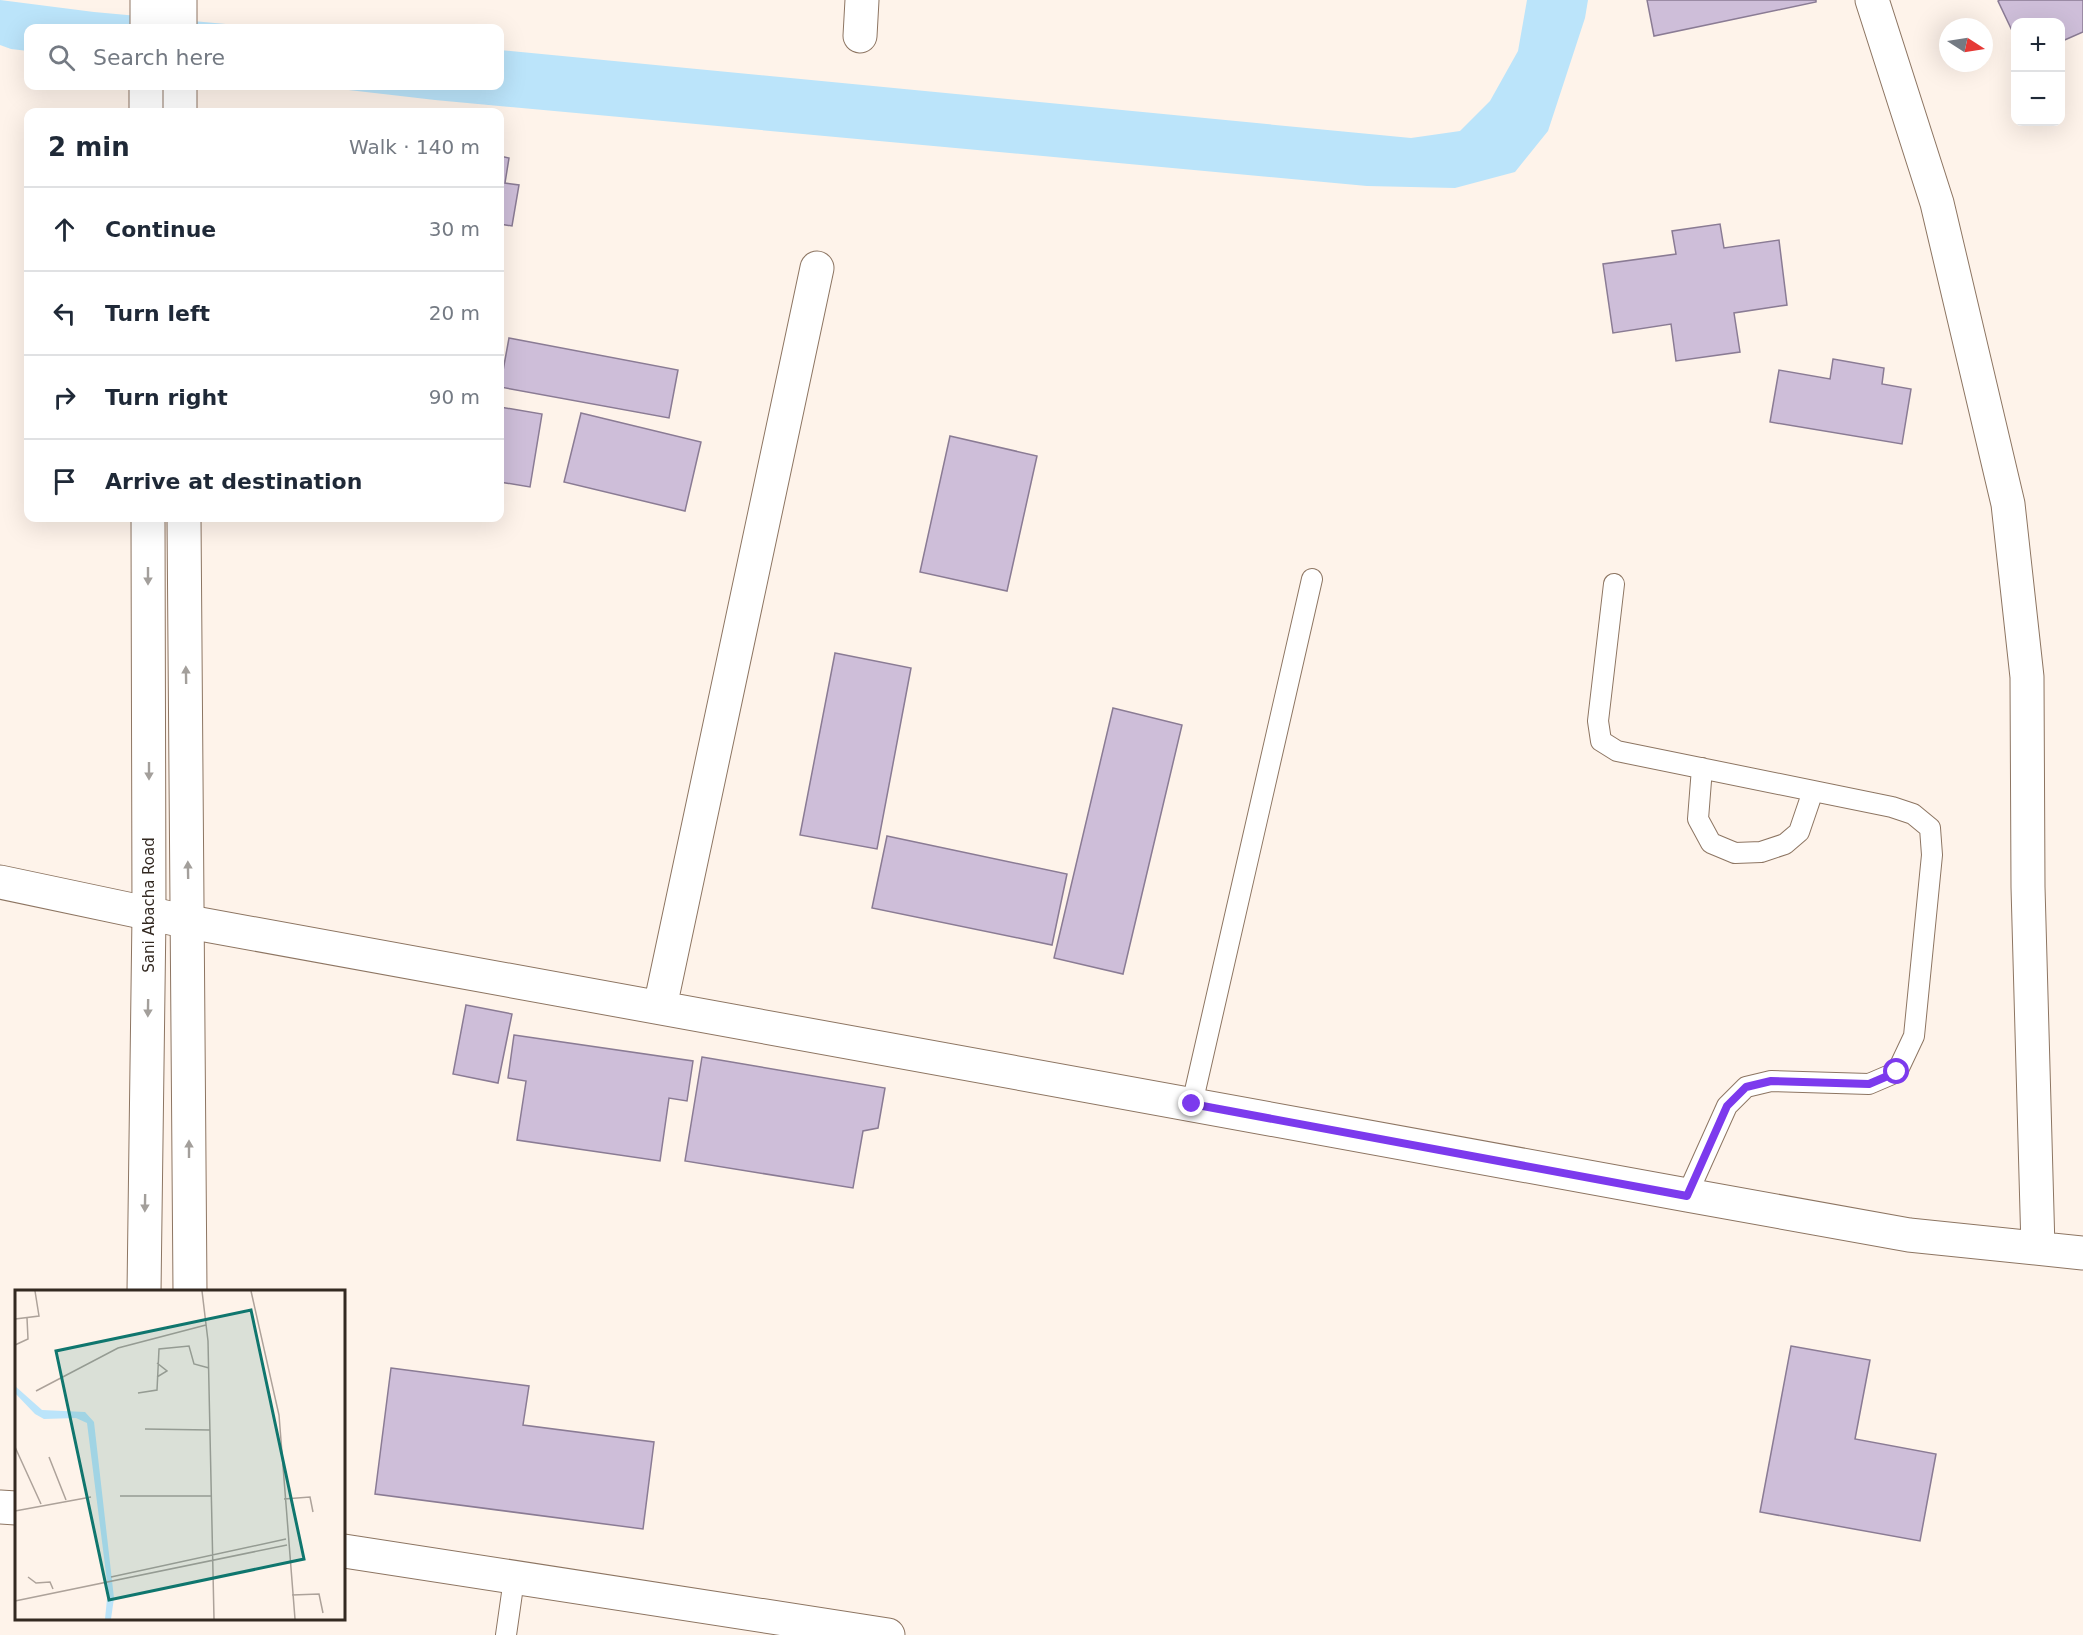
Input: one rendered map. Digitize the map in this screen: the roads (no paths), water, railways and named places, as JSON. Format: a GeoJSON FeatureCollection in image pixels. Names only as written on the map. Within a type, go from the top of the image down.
{"type":"FeatureCollection","features":[{"type":"Feature","properties":{"kind":"street"},"geometry":{"type":"LineString","coordinates":[[147,0],[147,24]]}},
{"type":"Feature","properties":{"kind":"street"},"geometry":{"type":"LineString","coordinates":[[180,0],[180,24]]}},
{"type":"Feature","properties":{"kind":"street"},"geometry":{"type":"LineString","coordinates":[[860,36],[862,0]]}},
{"type":"Feature","properties":{"kind":"street"},"geometry":{"type":"LineString","coordinates":[[1872,0],[1937,203],[2008,504],[2026,677],[2028,887],[2038,1248]]}},
{"type":"Feature","properties":{"kind":"street"},"geometry":{"type":"LineString","coordinates":[[146,90],[146,108]]}},
{"type":"Feature","properties":{"kind":"street"},"geometry":{"type":"LineString","coordinates":[[180,90],[180,108]]}},
{"type":"Feature","properties":{"kind":"street"},"geometry":{"type":"LineString","coordinates":[[660,1007],[817,268]]}},
{"type":"Feature","properties":{"kind":"street","name":"Sani Abacha Road"},"geometry":{"type":"LineString","coordinates":[[144,1290],[149,915],[147,522]]}},
{"type":"Feature","properties":{"kind":"street"},"geometry":{"type":"LineString","coordinates":[[184,522],[189,922],[190,1290]]}},
{"type":"Feature","properties":{"kind":"street"},"geometry":{"type":"LineString","coordinates":[[0,882],[149,915],[1687,1196],[1909,1234],[2083,1253]]}},
{"type":"Feature","properties":{"kind":"street"},"geometry":{"type":"LineString","coordinates":[[0,1507],[15,1508]]}},
{"type":"Feature","properties":{"kind":"street"},"geometry":{"type":"LineString","coordinates":[[345,1551],[888,1635]]}},
{"type":"Feature","properties":{"kind":"lane"},"geometry":{"type":"LineString","coordinates":[[1192,1104],[1312,579]]}},
{"type":"Feature","properties":{"kind":"lane"},"geometry":{"type":"LineString","coordinates":[[1614,584],[1598,721],[1600,741],[1617,751],[1892,807],[1913,814],[1930,828],[1932,855],[1914,1036],[1897,1072],[1869,1084],[1771,1081],[1746,1087],[1727,1106],[1687,1196]]}},
{"type":"Feature","properties":{"kind":"lane"},"geometry":{"type":"LineString","coordinates":[[1702,768],[1698,819],[1711,843],[1735,853],[1761,852],[1785,843],[1799,832],[1813,791]]}},
{"type":"Feature","properties":{"kind":"lane"},"geometry":{"type":"LineString","coordinates":[[506,1635],[514,1579]]}},
{"type":"Feature","properties":{"kind":"water"},"geometry":{"type":"Polygon","coordinates":[[[0,0],[94,12],[226,24],[24,24],[24,51],[0,45],[0,0]]]}},
{"type":"Feature","properties":{"kind":"water"},"geometry":{"type":"Polygon","coordinates":[[[1527,0],[1588,0],[1585,18],[1548,131],[1515,172],[1455,188],[1367,186],[435,100],[349,90],[504,90],[504,50],[1411,138],[1460,131],[1490,101],[1518,51],[1527,0]]]}}]}
